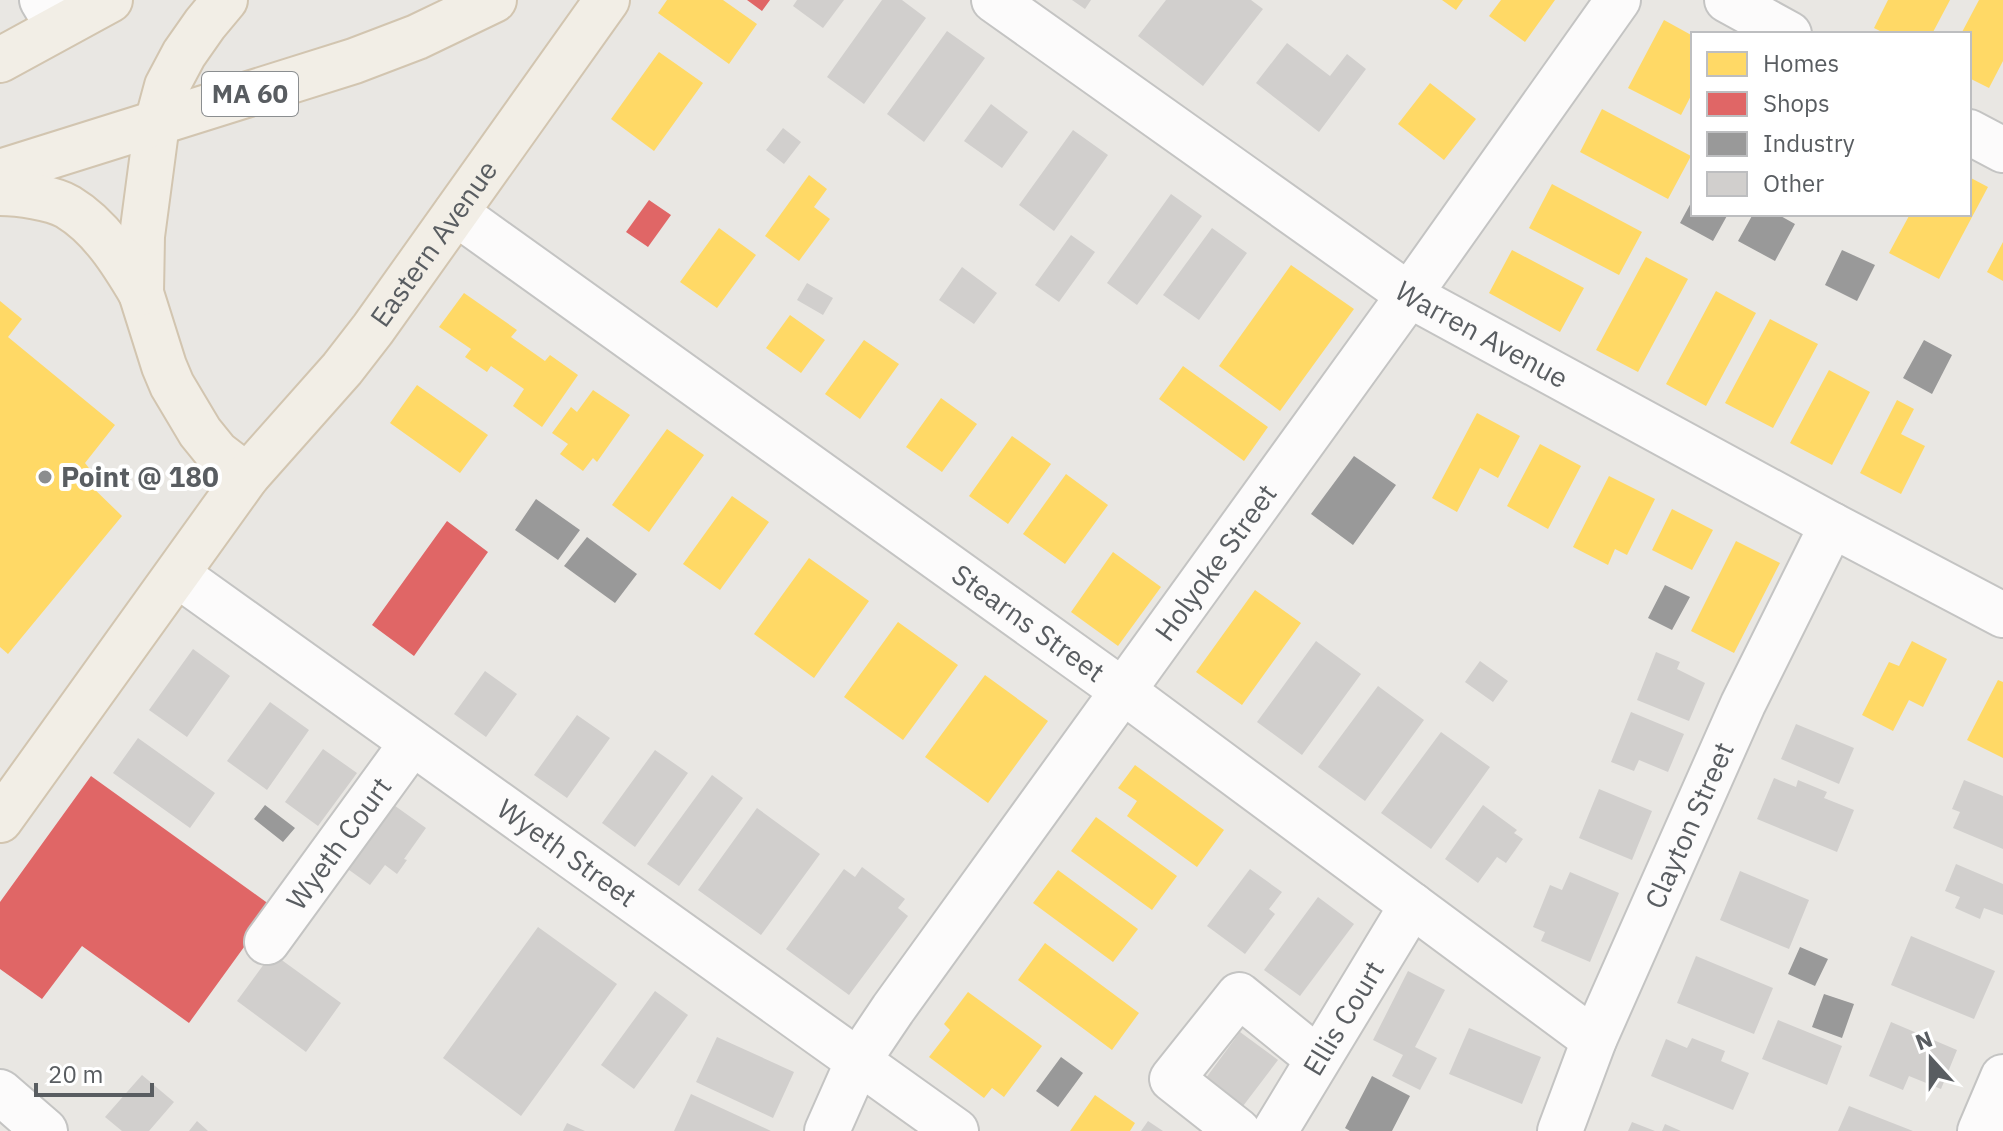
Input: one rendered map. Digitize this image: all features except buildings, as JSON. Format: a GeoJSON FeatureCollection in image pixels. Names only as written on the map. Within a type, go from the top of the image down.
{"type":"FeatureCollection","features":[{"type":"Feature","properties":{"kind":"main road"},"geometry":{"type":"LineString","coordinates":[[0,60],[50,14],[110,0]]}},
{"type":"Feature","properties":{"kind":"main road"},"geometry":{"type":"LineString","coordinates":[[141,293],[142,236],[157,123],[167,86],[184,54],[225,0]]}},
{"type":"Feature","properties":{"kind":"main road","name":"MA 60"},"geometry":{"type":"LineString","coordinates":[[0,172],[354,61],[417,37],[494,0]]}},
{"type":"Feature","properties":{"kind":"main road","name":"Eastern Avenue"},"geometry":{"type":"LineString","coordinates":[[0,820],[247,476],[342,369],[373,329],[607,0]]}},
{"type":"Feature","properties":{"kind":"main road"},"geometry":{"type":"LineString","coordinates":[[0,193],[16,193],[66,205],[112,247],[141,293],[172,385],[200,432],[217,453],[247,476]]}},
{"type":"Feature","properties":{"kind":"street","name":"Warren Avenue"},"geometry":{"type":"LineString","coordinates":[[994,0],[1409,295],[2003,615]]}},
{"type":"Feature","properties":{"kind":"street","name":"Holyoke Street"},"geometry":{"type":"LineString","coordinates":[[827,1131],[858,1061],[893,1009],[1409,295],[1618,0]]}},
{"type":"Feature","properties":{"kind":"street"},"geometry":{"type":"LineString","coordinates":[[1727,0],[1785,32]]}},
{"type":"Feature","properties":{"kind":"street"},"geometry":{"type":"LineString","coordinates":[[1971,133],[2003,150]]}},
{"type":"Feature","properties":{"kind":"street","name":"Stearns Street"},"geometry":{"type":"LineString","coordinates":[[456,213],[1123,691],[1594,1040]]}},
{"type":"Feature","properties":{"kind":"street","name":"Clayton Street"},"geometry":{"type":"LineString","coordinates":[[1560,1131],[1594,1040],[1743,704],[1832,525]]}},
{"type":"Feature","properties":{"kind":"street","name":"Wyeth Street"},"geometry":{"type":"LineString","coordinates":[[178,575],[956,1131]]}},
{"type":"Feature","properties":{"kind":"street","name":"Wyeth Court"},"geometry":{"type":"LineString","coordinates":[[267,942],[412,743]]}},
{"type":"Feature","properties":{"kind":"street","name":"Ellis Court"},"geometry":{"type":"LineString","coordinates":[[1275,1131],[1412,905]]}},
{"type":"Feature","properties":{"kind":"street"},"geometry":{"type":"LineString","coordinates":[[1238,1131],[1172,1079],[1239,995],[1318,1059]]}},
{"type":"Feature","properties":{"kind":"street"},"geometry":{"type":"LineString","coordinates":[[1980,1131],[2003,1077]]}},
{"type":"Feature","properties":{"kind":"street"},"geometry":{"type":"LineString","coordinates":[[0,1092],[45,1131]]}},
{"type":"Feature","properties":{"kind":"place","name":"Point @ 180"},"geometry":{"type":"Point","coordinates":[45,477]}}]}
